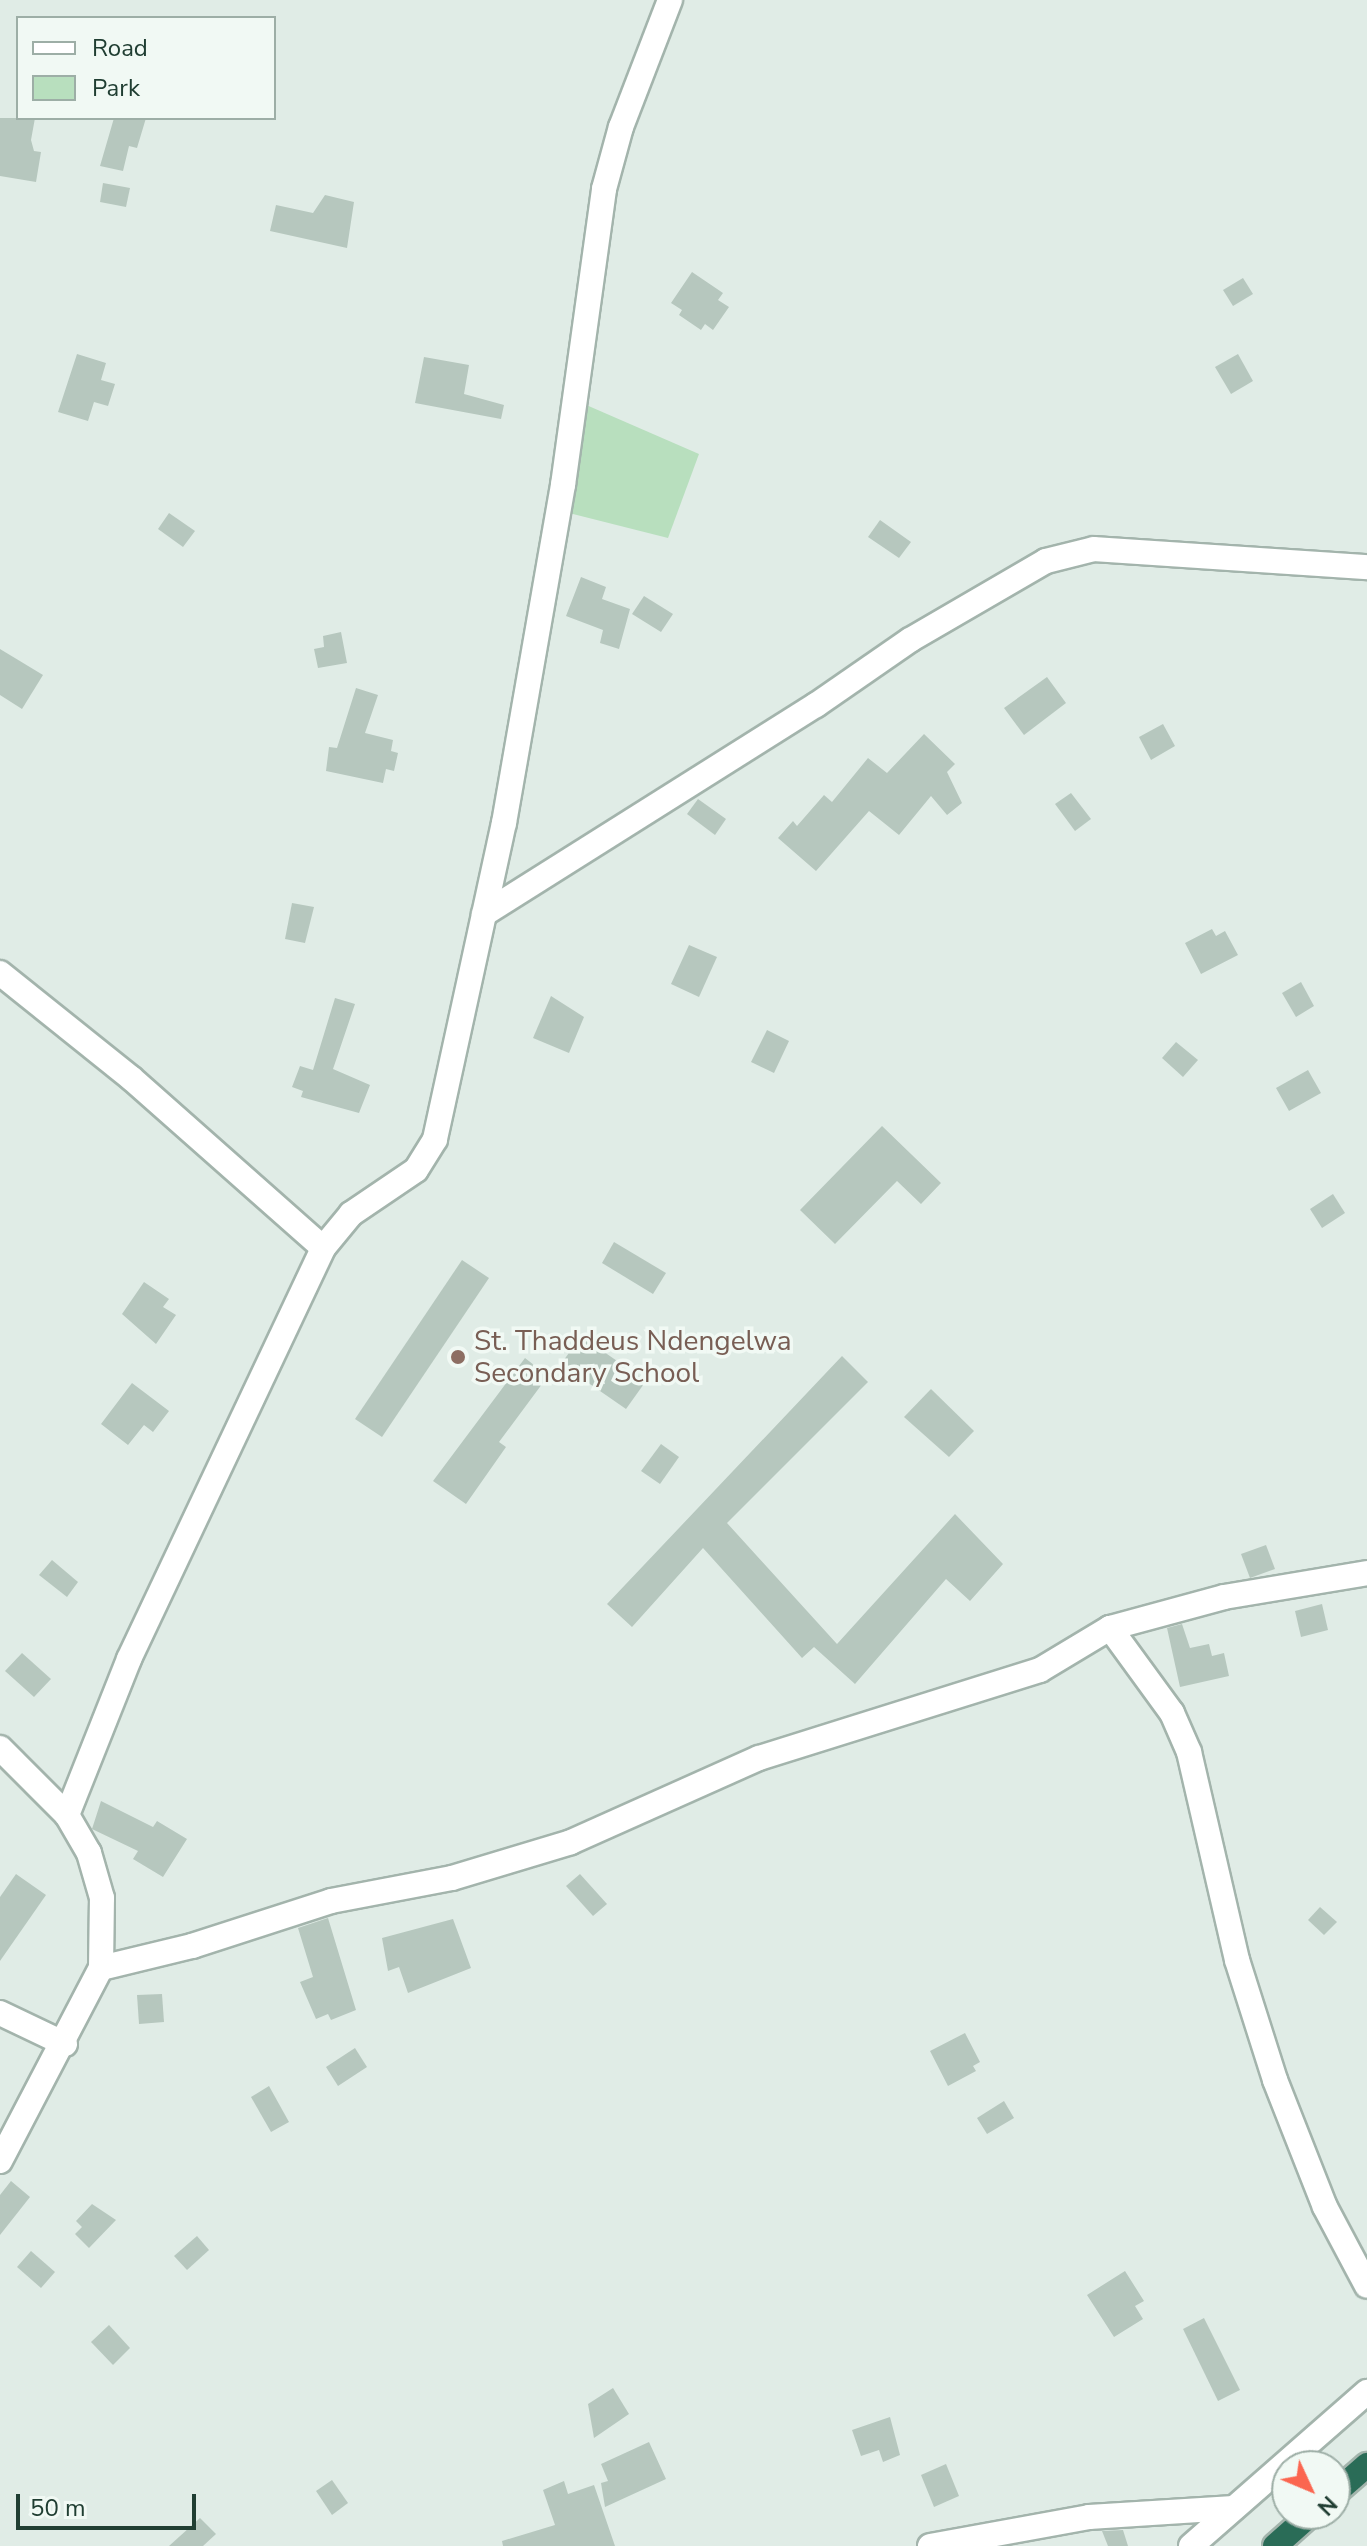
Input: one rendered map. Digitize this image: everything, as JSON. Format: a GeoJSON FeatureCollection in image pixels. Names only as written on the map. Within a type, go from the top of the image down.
{"type":"FeatureCollection","features":[{"type":"Feature","properties":{"kind":"highway"},"geometry":{"type":"LineString","coordinates":[[1351,2479],[1367,2465]]}},
{"type":"Feature","properties":{"kind":"highway"},"geometry":{"type":"LineString","coordinates":[[1275,2546],[1293,2530]]}},
{"type":"Feature","properties":{"kind":"street"},"geometry":{"type":"LineString","coordinates":[[67,1815],[129,1659],[323,1248],[351,1214],[416,1170],[435,1139],[484,914],[563,485],[604,189],[621,127],[670,0]]}},
{"type":"Feature","properties":{"kind":"street"},"geometry":{"type":"LineString","coordinates":[[484,914],[816,705],[910,640],[1046,561],[1094,549],[1367,567]]}},
{"type":"Feature","properties":{"kind":"street"},"geometry":{"type":"LineString","coordinates":[[0,973],[131,1078],[323,1248]]}},
{"type":"Feature","properties":{"kind":"street"},"geometry":{"type":"LineString","coordinates":[[101,1968],[192,1946],[331,1901],[452,1878],[571,1842],[759,1758],[1040,1670],[1110,1628],[1224,1597],[1367,1573]]}},
{"type":"Feature","properties":{"kind":"street"},"geometry":{"type":"LineString","coordinates":[[1110,1628],[1172,1713],[1189,1752],[1237,1960],[1275,2080],[1325,2207],[1367,2286]]}},
{"type":"Feature","properties":{"kind":"street"},"geometry":{"type":"LineString","coordinates":[[0,1748],[67,1815],[89,1853],[102,1898],[101,1968],[65,2044],[0,2161]]}},
{"type":"Feature","properties":{"kind":"street"},"geometry":{"type":"LineString","coordinates":[[0,2013],[65,2044]]}},
{"type":"Feature","properties":{"kind":"street"},"geometry":{"type":"LineString","coordinates":[[1191,2546],[1367,2392]]}},
{"type":"Feature","properties":{"kind":"street"},"geometry":{"type":"LineString","coordinates":[[930,2546],[1089,2517],[1234,2508]]}},
{"type":"Feature","properties":{"kind":"green space"},"geometry":{"type":"Polygon","coordinates":[[[584,404],[699,454],[668,538],[569,513],[584,404]]]}},
{"type":"Feature","properties":{"kind":"building"},"geometry":{"type":"Polygon","coordinates":[[[0,118],[35,120],[31,140],[34,151],[41,152],[36,182],[0,176],[0,118]]]}},
{"type":"Feature","properties":{"kind":"building"},"geometry":{"type":"Polygon","coordinates":[[[113,120],[145,120],[137,148],[129,146],[123,171],[100,166],[113,120]]]}},
{"type":"Feature","properties":{"kind":"building"},"geometry":{"type":"Polygon","coordinates":[[[103,183],[130,188],[126,207],[100,202],[103,183]]]}},
{"type":"Feature","properties":{"kind":"building"},"geometry":{"type":"Polygon","coordinates":[[[325,195],[354,202],[347,248],[270,231],[276,205],[313,213],[325,195]]]}},
{"type":"Feature","properties":{"kind":"building"},"geometry":{"type":"Polygon","coordinates":[[[692,272],[723,293],[718,300],[729,307],[713,330],[705,324],[701,330],[679,315],[682,310],[671,303],[692,272]]]}},
{"type":"Feature","properties":{"kind":"building"},"geometry":{"type":"Polygon","coordinates":[[[1243,278],[1253,294],[1233,306],[1223,290],[1243,278]]]}},
{"type":"Feature","properties":{"kind":"building"},"geometry":{"type":"Polygon","coordinates":[[[77,354],[106,363],[101,380],[115,384],[108,406],[94,402],[88,421],[58,412],[77,354]]]}},
{"type":"Feature","properties":{"kind":"building"},"geometry":{"type":"Polygon","coordinates":[[[1238,354],[1253,381],[1231,394],[1215,367],[1238,354]]]}},
{"type":"Feature","properties":{"kind":"building"},"geometry":{"type":"Polygon","coordinates":[[[424,357],[469,365],[464,394],[504,405],[501,419],[415,403],[424,357]]]}},
{"type":"Feature","properties":{"kind":"building"},"geometry":{"type":"Polygon","coordinates":[[[169,513],[195,531],[183,547],[158,529],[169,513]]]}},
{"type":"Feature","properties":{"kind":"building"},"geometry":{"type":"Polygon","coordinates":[[[880,520],[911,542],[899,558],[868,537],[880,520]]]}},
{"type":"Feature","properties":{"kind":"building"},"geometry":{"type":"Polygon","coordinates":[[[581,577],[606,587],[602,599],[630,609],[619,649],[600,643],[603,630],[566,616],[581,577]]]}},
{"type":"Feature","properties":{"kind":"building"},"geometry":{"type":"Polygon","coordinates":[[[644,596],[673,614],[661,632],[632,614],[644,596]]]}},
{"type":"Feature","properties":{"kind":"building"},"geometry":{"type":"Polygon","coordinates":[[[341,632],[347,663],[318,668],[314,649],[324,647],[323,636],[341,632]]]}},
{"type":"Feature","properties":{"kind":"building"},"geometry":{"type":"Polygon","coordinates":[[[0,649],[43,675],[22,709],[0,695],[0,649]]]}},
{"type":"Feature","properties":{"kind":"building"},"geometry":{"type":"Polygon","coordinates":[[[1047,677],[1066,703],[1024,735],[1004,708],[1047,677]]]}},
{"type":"Feature","properties":{"kind":"building"},"geometry":{"type":"Polygon","coordinates":[[[356,688],[378,695],[365,733],[393,740],[391,751],[398,753],[394,771],[386,769],[383,783],[326,771],[329,747],[337,748],[356,688]]]}},
{"type":"Feature","properties":{"kind":"building"},"geometry":{"type":"Polygon","coordinates":[[[1163,724],[1175,746],[1151,760],[1139,737],[1163,724]]]}},
{"type":"Feature","properties":{"kind":"building"},"geometry":{"type":"Polygon","coordinates":[[[924,734],[955,764],[947,772],[962,803],[947,815],[931,796],[899,835],[869,811],[816,871],[778,838],[793,821],[797,826],[824,795],[832,802],[868,758],[887,773],[924,734]]]}},
{"type":"Feature","properties":{"kind":"building"},"geometry":{"type":"Polygon","coordinates":[[[1071,793],[1091,819],[1075,831],[1055,804],[1071,793]]]}},
{"type":"Feature","properties":{"kind":"building"},"geometry":{"type":"Polygon","coordinates":[[[698,799],[726,819],[715,835],[687,814],[698,799]]]}},
{"type":"Feature","properties":{"kind":"building"},"geometry":{"type":"Polygon","coordinates":[[[292,903],[314,907],[305,943],[285,939],[292,903]]]}},
{"type":"Feature","properties":{"kind":"building"},"geometry":{"type":"Polygon","coordinates":[[[1212,929],[1216,936],[1225,931],[1238,955],[1201,974],[1185,943],[1212,929]]]}},
{"type":"Feature","properties":{"kind":"building"},"geometry":{"type":"Polygon","coordinates":[[[689,945],[717,957],[699,997],[671,984],[689,945]]]}},
{"type":"Feature","properties":{"kind":"building"},"geometry":{"type":"Polygon","coordinates":[[[1301,982],[1314,1006],[1296,1017],[1282,993],[1301,982]]]}},
{"type":"Feature","properties":{"kind":"building"},"geometry":{"type":"Polygon","coordinates":[[[551,996],[584,1017],[569,1053],[533,1038],[551,996]]]}},
{"type":"Feature","properties":{"kind":"building"},"geometry":{"type":"Polygon","coordinates":[[[335,998],[355,1004],[333,1069],[370,1085],[359,1113],[301,1097],[303,1091],[292,1087],[300,1066],[313,1070],[335,998]]]}},
{"type":"Feature","properties":{"kind":"building"},"geometry":{"type":"Polygon","coordinates":[[[767,1030],[789,1041],[774,1073],[751,1062],[767,1030]]]}},
{"type":"Feature","properties":{"kind":"building"},"geometry":{"type":"Polygon","coordinates":[[[1176,1042],[1198,1060],[1183,1077],[1162,1058],[1176,1042]]]}},
{"type":"Feature","properties":{"kind":"building"},"geometry":{"type":"Polygon","coordinates":[[[1308,1070],[1321,1093],[1289,1111],[1276,1088],[1308,1070]]]}},
{"type":"Feature","properties":{"kind":"building"},"geometry":{"type":"Polygon","coordinates":[[[882,1126],[941,1183],[921,1204],[897,1181],[835,1244],[800,1210],[882,1126]]]}},
{"type":"Feature","properties":{"kind":"building"},"geometry":{"type":"Polygon","coordinates":[[[1333,1194],[1345,1213],[1322,1228],[1310,1209],[1333,1194]]]}},
{"type":"Feature","properties":{"kind":"building"},"geometry":{"type":"Polygon","coordinates":[[[614,1242],[666,1273],[653,1294],[602,1263],[614,1242]]]}},
{"type":"Feature","properties":{"kind":"building"},"geometry":{"type":"Polygon","coordinates":[[[462,1260],[489,1278],[382,1437],[355,1419],[462,1260]]]}},
{"type":"Feature","properties":{"kind":"building"},"geometry":{"type":"Polygon","coordinates":[[[144,1282],[169,1299],[163,1307],[176,1315],[156,1344],[122,1314],[144,1282]]]}},
{"type":"Feature","properties":{"kind":"building"},"geometry":{"type":"Polygon","coordinates":[[[581,1336],[646,1381],[626,1409],[561,1364],[581,1336]]]}},
{"type":"Feature","properties":{"kind":"building"},"geometry":{"type":"Polygon","coordinates":[[[842,1356],[868,1382],[727,1523],[837,1644],[955,1514],[1003,1564],[970,1601],[946,1579],[855,1684],[814,1647],[802,1658],[703,1548],[632,1627],[607,1604],[842,1356]]]}},
{"type":"Feature","properties":{"kind":"building"},"geometry":{"type":"Polygon","coordinates":[[[525,1358],[548,1376],[499,1442],[506,1447],[466,1504],[433,1481],[525,1358]]]}},
{"type":"Feature","properties":{"kind":"building"},"geometry":{"type":"Polygon","coordinates":[[[132,1383],[169,1411],[153,1432],[144,1425],[128,1445],[101,1424],[132,1383]]]}},
{"type":"Feature","properties":{"kind":"building"},"geometry":{"type":"Polygon","coordinates":[[[931,1389],[974,1431],[949,1457],[904,1417],[931,1389]]]}},
{"type":"Feature","properties":{"kind":"building"},"geometry":{"type":"Polygon","coordinates":[[[661,1444],[679,1457],[660,1484],[641,1471],[661,1444]]]}},
{"type":"Feature","properties":{"kind":"building"},"geometry":{"type":"Polygon","coordinates":[[[1266,1545],[1275,1569],[1250,1578],[1241,1554],[1266,1545]]]}},
{"type":"Feature","properties":{"kind":"building"},"geometry":{"type":"Polygon","coordinates":[[[52,1560],[78,1582],[67,1597],[39,1575],[52,1560]]]}},
{"type":"Feature","properties":{"kind":"building"},"geometry":{"type":"Polygon","coordinates":[[[1322,1604],[1328,1630],[1301,1637],[1295,1611],[1322,1604]]]}},
{"type":"Feature","properties":{"kind":"building"},"geometry":{"type":"Polygon","coordinates":[[[1182,1624],[1190,1648],[1209,1644],[1212,1656],[1224,1653],[1229,1676],[1180,1687],[1167,1628],[1182,1624]]]}},
{"type":"Feature","properties":{"kind":"building"},"geometry":{"type":"Polygon","coordinates":[[[22,1653],[51,1679],[34,1697],[5,1671],[22,1653]]]}},
{"type":"Feature","properties":{"kind":"building"},"geometry":{"type":"Polygon","coordinates":[[[101,1801],[153,1827],[157,1821],[187,1839],[163,1877],[133,1859],[138,1851],[92,1829],[101,1801]]]}},
{"type":"Feature","properties":{"kind":"building"},"geometry":{"type":"Polygon","coordinates":[[[16,1874],[46,1895],[0,1961],[0,1897],[16,1874]]]}},
{"type":"Feature","properties":{"kind":"building"},"geometry":{"type":"Polygon","coordinates":[[[580,1874],[607,1904],[593,1916],[566,1886],[580,1874]]]}},
{"type":"Feature","properties":{"kind":"building"},"geometry":{"type":"Polygon","coordinates":[[[1320,1907],[1337,1922],[1324,1935],[1308,1920],[1320,1907]]]}},
{"type":"Feature","properties":{"kind":"building"},"geometry":{"type":"Polygon","coordinates":[[[328,1918],[356,2010],[331,2020],[328,2014],[316,2019],[300,1982],[313,1977],[298,1928],[328,1918]]]}},
{"type":"Feature","properties":{"kind":"building"},"geometry":{"type":"Polygon","coordinates":[[[453,1919],[471,1968],[408,1993],[399,1967],[388,1971],[382,1938],[453,1919]]]}},
{"type":"Feature","properties":{"kind":"building"},"geometry":{"type":"Polygon","coordinates":[[[162,1994],[164,2022],[139,2024],[137,1995],[162,1994]]]}},
{"type":"Feature","properties":{"kind":"building"},"geometry":{"type":"Polygon","coordinates":[[[965,2033],[980,2062],[973,2066],[976,2071],[948,2086],[930,2051],[965,2033]]]}},
{"type":"Feature","properties":{"kind":"building"},"geometry":{"type":"Polygon","coordinates":[[[355,2048],[367,2067],[338,2086],[326,2067],[355,2048]]]}},
{"type":"Feature","properties":{"kind":"building"},"geometry":{"type":"Polygon","coordinates":[[[269,2086],[289,2122],[271,2132],[251,2097],[269,2086]]]}},
{"type":"Feature","properties":{"kind":"building"},"geometry":{"type":"Polygon","coordinates":[[[1004,2101],[1014,2118],[987,2134],[977,2118],[1004,2101]]]}},
{"type":"Feature","properties":{"kind":"building"},"geometry":{"type":"Polygon","coordinates":[[[11,2181],[30,2197],[0,2235],[0,2195],[11,2181]]]}},
{"type":"Feature","properties":{"kind":"building"},"geometry":{"type":"Polygon","coordinates":[[[92,2204],[116,2220],[89,2248],[75,2234],[82,2227],[76,2221],[92,2204]]]}},
{"type":"Feature","properties":{"kind":"building"},"geometry":{"type":"Polygon","coordinates":[[[197,2236],[209,2250],[187,2270],[174,2256],[197,2236]]]}},
{"type":"Feature","properties":{"kind":"building"},"geometry":{"type":"Polygon","coordinates":[[[31,2251],[55,2272],[41,2288],[17,2267],[31,2251]]]}},
{"type":"Feature","properties":{"kind":"building"},"geometry":{"type":"Polygon","coordinates":[[[1125,2271],[1144,2301],[1135,2306],[1143,2319],[1114,2337],[1087,2295],[1125,2271]]]}},
{"type":"Feature","properties":{"kind":"building"},"geometry":{"type":"Polygon","coordinates":[[[1204,2318],[1240,2390],[1218,2401],[1183,2329],[1204,2318]]]}},
{"type":"Feature","properties":{"kind":"building"},"geometry":{"type":"Polygon","coordinates":[[[109,2325],[130,2348],[113,2365],[91,2342],[109,2325]]]}},
{"type":"Feature","properties":{"kind":"building"},"geometry":{"type":"Polygon","coordinates":[[[613,2388],[629,2414],[594,2438],[588,2404],[613,2388]]]}},
{"type":"Feature","properties":{"kind":"building"},"geometry":{"type":"Polygon","coordinates":[[[890,2417],[900,2455],[883,2462],[879,2450],[861,2456],[852,2430],[890,2417]]]}},
{"type":"Feature","properties":{"kind":"building"},"geometry":{"type":"Polygon","coordinates":[[[649,2442],[666,2479],[605,2507],[601,2483],[608,2481],[601,2464],[649,2442]]]}},
{"type":"Feature","properties":{"kind":"building"},"geometry":{"type":"Polygon","coordinates":[[[946,2464],[959,2496],[934,2507],[921,2475],[946,2464]]]}},
{"type":"Feature","properties":{"kind":"building"},"geometry":{"type":"Polygon","coordinates":[[[332,2480],[348,2503],[332,2515],[316,2491],[332,2480]]]}},
{"type":"Feature","properties":{"kind":"building"},"geometry":{"type":"Polygon","coordinates":[[[564,2481],[568,2494],[594,2485],[615,2546],[503,2546],[502,2541],[555,2525],[543,2490],[564,2481]]]}},
{"type":"Feature","properties":{"kind":"building"},"geometry":{"type":"Polygon","coordinates":[[[200,2518],[216,2534],[203,2546],[169,2546],[200,2518]]]}},
{"type":"Feature","properties":{"kind":"building"},"geometry":{"type":"Polygon","coordinates":[[[1123,2530],[1128,2546],[1108,2546],[1102,2531],[1123,2530]]]}},
{"type":"Feature","properties":{"kind":"place","name":"St. Thaddeus Ndengelwa Secondary School"},"geometry":{"type":"Point","coordinates":[458,1357]}}]}
